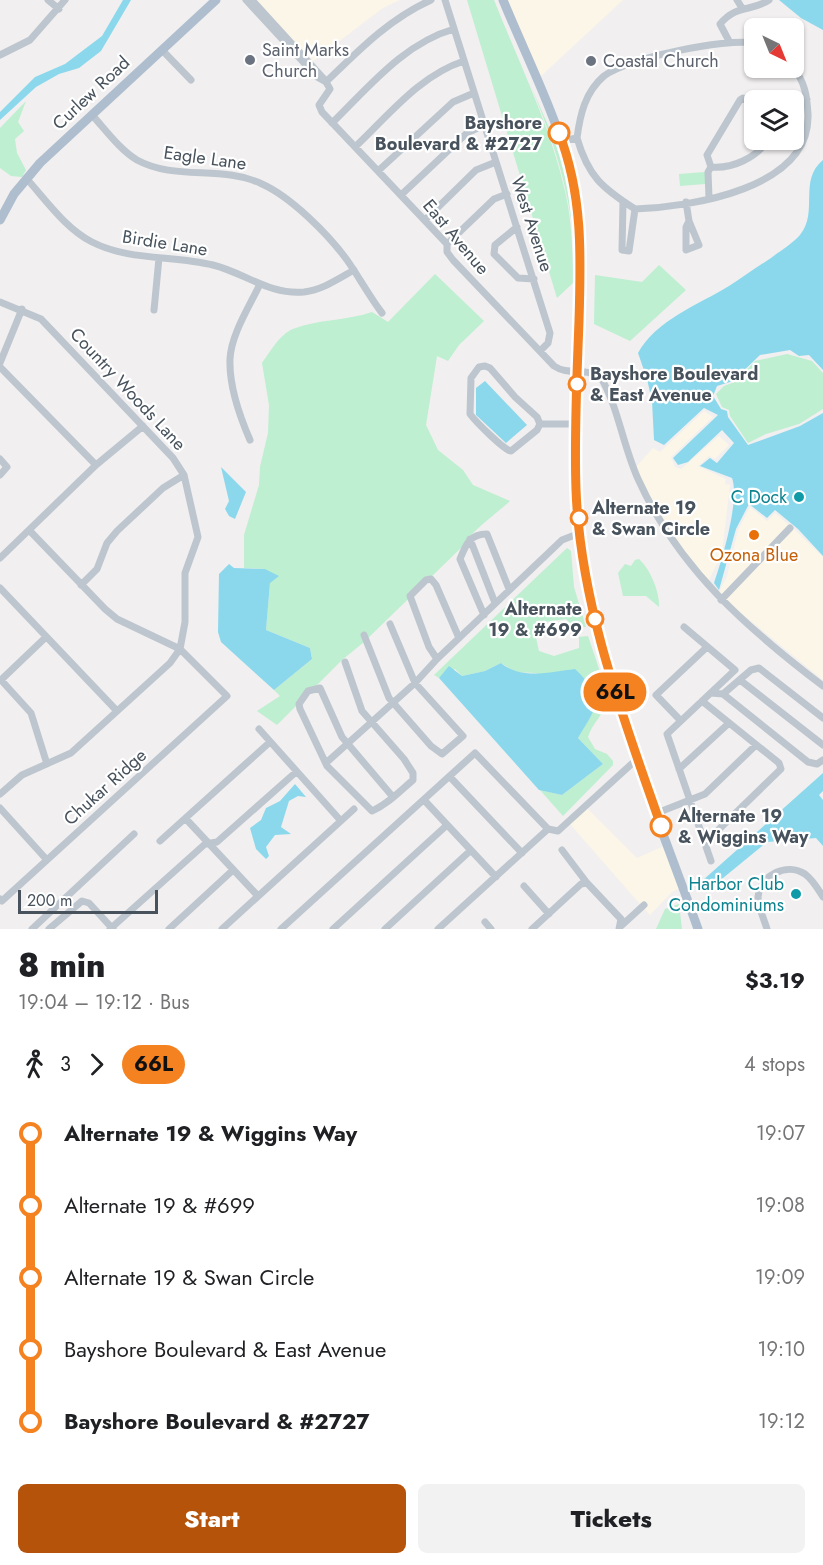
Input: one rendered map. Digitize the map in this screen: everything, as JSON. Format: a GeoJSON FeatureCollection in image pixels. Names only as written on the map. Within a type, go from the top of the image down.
{"type":"FeatureCollection","features":[{"type":"Feature","properties":{"kind":"main road","name":"Curlew Road"},"geometry":{"type":"LineString","coordinates":[[0,220],[26,178],[216,0]]}},
{"type":"Feature","properties":{"kind":"main road"},"geometry":{"type":"LineString","coordinates":[[503,0],[562,141],[574,184],[581,237],[576,491],[580,533],[602,647],[638,759],[698,929]]}},
{"type":"Feature","properties":{"kind":"street"},"geometry":{"type":"LineString","coordinates":[[48,0],[59,9]]}},
{"type":"Feature","properties":{"kind":"street"},"geometry":{"type":"LineString","coordinates":[[1,52],[30,40],[65,0]]}},
{"type":"Feature","properties":{"kind":"street"},"geometry":{"type":"LineString","coordinates":[[246,0],[317,77],[326,82]]}},
{"type":"Feature","properties":{"kind":"street"},"geometry":{"type":"LineString","coordinates":[[252,0],[326,82]]}},
{"type":"Feature","properties":{"kind":"street"},"geometry":{"type":"LineString","coordinates":[[326,82],[386,26],[431,0]]}},
{"type":"Feature","properties":{"kind":"street","name":"West Avenue"},"geometry":{"type":"LineString","coordinates":[[445,0],[534,279],[550,338],[540,351]]}},
{"type":"Feature","properties":{"kind":"street"},"geometry":{"type":"LineString","coordinates":[[737,0],[741,8]]}},
{"type":"Feature","properties":{"kind":"street"},"geometry":{"type":"LineString","coordinates":[[729,41],[720,24],[733,11],[769,0]]}},
{"type":"Feature","properties":{"kind":"street"},"geometry":{"type":"LineString","coordinates":[[332,123],[410,50],[439,33],[454,29]]}},
{"type":"Feature","properties":{"kind":"street"},"geometry":{"type":"LineString","coordinates":[[744,42],[729,41],[626,65],[604,76],[594,86],[581,111],[578,138],[588,168],[595,178],[635,209],[709,198],[763,181],[786,165],[795,155],[806,132],[807,99],[804,84],[800,78]]}},
{"type":"Feature","properties":{"kind":"street"},"geometry":{"type":"LineString","coordinates":[[162,50],[191,80]]}},
{"type":"Feature","properties":{"kind":"street"},"geometry":{"type":"LineString","coordinates":[[355,147],[423,83],[450,65],[464,61]]}},
{"type":"Feature","properties":{"kind":"street","name":"East Avenue"},"geometry":{"type":"LineString","coordinates":[[326,82],[330,89],[320,108],[447,244],[447,252],[453,260],[559,369],[593,373],[604,382],[628,458],[647,500],[677,549],[714,593],[754,632],[823,686]]}},
{"type":"Feature","properties":{"kind":"street"},"geometry":{"type":"LineString","coordinates":[[378,171],[446,107],[474,93]]}},
{"type":"Feature","properties":{"kind":"street"},"geometry":{"type":"LineString","coordinates":[[709,198],[708,172],[711,167],[707,155],[740,100],[744,99]]}},
{"type":"Feature","properties":{"kind":"street","name":"Eagle Lane"},"geometry":{"type":"LineString","coordinates":[[92,115],[136,159],[156,167],[231,175],[258,182],[277,192],[305,216],[354,270],[364,291],[382,313]]}},
{"type":"Feature","properties":{"kind":"street"},"geometry":{"type":"LineString","coordinates":[[401,195],[467,133],[484,125]]}},
{"type":"Feature","properties":{"kind":"street"},"geometry":{"type":"LineString","coordinates":[[562,141],[578,138]]}},
{"type":"Feature","properties":{"kind":"street"},"geometry":{"type":"LineString","coordinates":[[711,167],[721,169],[749,158],[757,150]]}},
{"type":"Feature","properties":{"kind":"street"},"geometry":{"type":"LineString","coordinates":[[425,220],[476,170],[496,162]]}},
{"type":"Feature","properties":{"kind":"street","name":"Birdie Lane"},"geometry":{"type":"LineString","coordinates":[[26,178],[81,236],[116,252],[213,265],[259,286],[279,292],[305,292],[319,289],[354,270]]}},
{"type":"Feature","properties":{"kind":"street"},"geometry":{"type":"LineString","coordinates":[[447,244],[494,199],[507,194]]}},
{"type":"Feature","properties":{"kind":"street"},"geometry":{"type":"LineString","coordinates":[[623,201],[622,250],[629,251],[635,209]]}},
{"type":"Feature","properties":{"kind":"street"},"geometry":{"type":"LineString","coordinates":[[686,202],[689,221]]}},
{"type":"Feature","properties":{"kind":"street"},"geometry":{"type":"LineString","coordinates":[[517,227],[495,245],[494,254],[518,278],[534,279]]}},
{"type":"Feature","properties":{"kind":"street"},"geometry":{"type":"LineString","coordinates":[[154,310],[159,258]]}},
{"type":"Feature","properties":{"kind":"street"},"geometry":{"type":"LineString","coordinates":[[250,440],[233,386],[230,359],[240,325],[259,286]]}},
{"type":"Feature","properties":{"kind":"street","name":"Country Woods Lane"},"geometry":{"type":"LineString","coordinates":[[0,302],[22,309],[41,319],[173,458],[184,476],[198,537],[185,573],[185,622],[180,649]]}},
{"type":"Feature","properties":{"kind":"street"},"geometry":{"type":"LineString","coordinates":[[22,309],[0,365],[96,465]]}},
{"type":"Feature","properties":{"kind":"street"},"geometry":{"type":"LineString","coordinates":[[479,367],[490,368],[515,397],[537,417],[540,424],[537,430],[517,449],[506,451],[470,414],[470,388],[473,372],[479,367]]}},
{"type":"Feature","properties":{"kind":"street"},"geometry":{"type":"LineString","coordinates":[[540,424],[576,424]]}},
{"type":"Feature","properties":{"kind":"street"},"geometry":{"type":"LineString","coordinates":[[0,558],[96,465],[143,426]]}},
{"type":"Feature","properties":{"kind":"street"},"geometry":{"type":"LineString","coordinates":[[0,459],[7,467],[0,475]]}},
{"type":"Feature","properties":{"kind":"street"},"geometry":{"type":"LineString","coordinates":[[81,585],[97,569],[107,543],[117,531],[163,488],[184,476]]}},
{"type":"Feature","properties":{"kind":"street"},"geometry":{"type":"LineString","coordinates":[[721,600],[790,528]]}},
{"type":"Feature","properties":{"kind":"street"},"geometry":{"type":"LineString","coordinates":[[0,794],[22,775],[71,753],[163,670],[180,649],[117,619],[29,530]]}},
{"type":"Feature","properties":{"kind":"street"},"geometry":{"type":"LineString","coordinates":[[327,762],[371,724],[562,540],[580,533]]}},
{"type":"Feature","properties":{"kind":"street"},"geometry":{"type":"LineString","coordinates":[[484,615],[460,559],[470,539],[476,534],[487,534],[509,589]]}},
{"type":"Feature","properties":{"kind":"street"},"geometry":{"type":"LineString","coordinates":[[470,539],[495,603]]}},
{"type":"Feature","properties":{"kind":"street"},"geometry":{"type":"LineString","coordinates":[[437,659],[429,647],[410,596],[426,580],[431,579],[459,638]]}},
{"type":"Feature","properties":{"kind":"street"},"geometry":{"type":"LineString","coordinates":[[0,588],[117,711]]}},
{"type":"Feature","properties":{"kind":"street"},"geometry":{"type":"LineString","coordinates":[[364,635],[393,703],[431,746],[442,754],[462,736],[415,682],[390,624]]}},
{"type":"Feature","properties":{"kind":"street"},"geometry":{"type":"LineString","coordinates":[[684,627],[735,670],[667,734],[711,861]]}},
{"type":"Feature","properties":{"kind":"street"},"geometry":{"type":"LineString","coordinates":[[46,637],[1,680],[31,713],[47,764]]}},
{"type":"Feature","properties":{"kind":"street"},"geometry":{"type":"LineString","coordinates":[[681,720],[656,695],[707,647]]}},
{"type":"Feature","properties":{"kind":"street","name":"Chukar Ridge"},"geometry":{"type":"LineString","coordinates":[[1,900],[228,696],[180,649]]}},
{"type":"Feature","properties":{"kind":"street"},"geometry":{"type":"LineString","coordinates":[[345,662],[362,711],[404,759],[412,773],[413,780],[393,797],[372,812],[332,772],[321,756],[300,709],[299,704],[308,691],[320,688],[342,737],[393,797]]}},
{"type":"Feature","properties":{"kind":"street"},"geometry":{"type":"LineString","coordinates":[[723,694],[751,670],[759,668],[823,718]]}},
{"type":"Feature","properties":{"kind":"street"},"geometry":{"type":"LineString","coordinates":[[740,680],[823,745]]}},
{"type":"Feature","properties":{"kind":"street"},"geometry":{"type":"LineString","coordinates":[[711,693],[723,694],[808,762],[817,764],[823,760]]}},
{"type":"Feature","properties":{"kind":"street"},"geometry":{"type":"LineString","coordinates":[[702,701],[779,763],[779,773],[713,835],[703,839]]}},
{"type":"Feature","properties":{"kind":"street"},"geometry":{"type":"LineString","coordinates":[[679,769],[729,723]]}},
{"type":"Feature","properties":{"kind":"street"},"geometry":{"type":"LineString","coordinates":[[259,729],[341,821]]}},
{"type":"Feature","properties":{"kind":"street"},"geometry":{"type":"LineString","coordinates":[[160,841],[270,742]]}},
{"type":"Feature","properties":{"kind":"street"},"geometry":{"type":"LineString","coordinates":[[657,813],[690,802],[705,794],[756,745]]}},
{"type":"Feature","properties":{"kind":"street"},"geometry":{"type":"LineString","coordinates":[[285,928],[475,753],[548,829],[558,831],[638,759]]}},
{"type":"Feature","properties":{"kind":"street"},"geometry":{"type":"LineString","coordinates":[[49,929],[82,902],[89,903],[112,929],[207,843],[217,842],[296,772]]}},
{"type":"Feature","properties":{"kind":"street"},"geometry":{"type":"LineString","coordinates":[[450,777],[522,853]]}},
{"type":"Feature","properties":{"kind":"street"},"geometry":{"type":"LineString","coordinates":[[424,800],[496,877]]}},
{"type":"Feature","properties":{"kind":"street"},"geometry":{"type":"LineString","coordinates":[[0,808],[47,860]]}},
{"type":"Feature","properties":{"kind":"street"},"geometry":{"type":"LineString","coordinates":[[222,929],[354,809]]}},
{"type":"Feature","properties":{"kind":"street"},"geometry":{"type":"LineString","coordinates":[[186,819],[258,896]]}},
{"type":"Feature","properties":{"kind":"street"},"geometry":{"type":"LineString","coordinates":[[333,929],[447,825]]}},
{"type":"Feature","properties":{"kind":"street"},"geometry":{"type":"LineString","coordinates":[[438,929],[548,829]]}},
{"type":"Feature","properties":{"kind":"street"},"geometry":{"type":"LineString","coordinates":[[32,929],[134,834]]}},
{"type":"Feature","properties":{"kind":"street"},"geometry":{"type":"LineString","coordinates":[[562,850],[587,883],[621,919],[620,927]]}},
{"type":"Feature","properties":{"kind":"street"},"geometry":{"type":"LineString","coordinates":[[385,929],[470,851]]}},
{"type":"Feature","properties":{"kind":"street"},"geometry":{"type":"LineString","coordinates":[[169,929],[233,870]]}},
{"type":"Feature","properties":{"kind":"street"},"geometry":{"type":"LineString","coordinates":[[767,929],[759,895],[765,880],[774,873],[782,870],[798,871],[811,880],[823,897]]}},
{"type":"Feature","properties":{"kind":"street"},"geometry":{"type":"LineString","coordinates":[[532,929],[581,884],[587,883]]}},
{"type":"Feature","properties":{"kind":"street"},"geometry":{"type":"LineString","coordinates":[[524,886],[549,914]]}},
{"type":"Feature","properties":{"kind":"street"},"geometry":{"type":"LineString","coordinates":[[620,927],[644,905]]}},
{"type":"Feature","properties":{"kind":"street"},"geometry":{"type":"LineString","coordinates":[[485,922],[491,929]]}},
{"type":"Feature","properties":{"kind":"shaded area"},"geometry":{"type":"Polygon","coordinates":[[[256,0],[400,0],[383,8],[313,61],[256,0]]]}},
{"type":"Feature","properties":{"kind":"shaded area"},"geometry":{"type":"Polygon","coordinates":[[[508,0],[623,0],[540,77],[508,0]]]}},
{"type":"Feature","properties":{"kind":"shaded area"},"geometry":{"type":"Polygon","coordinates":[[[704,411],[713,417],[671,457],[675,467],[681,469],[719,436],[729,445],[715,459],[709,456],[698,466],[726,479],[725,484],[730,485],[722,553],[708,582],[668,530],[635,468],[653,448],[660,452],[704,411]]]}},
{"type":"Feature","properties":{"kind":"shaded area"},"geometry":{"type":"Polygon","coordinates":[[[750,507],[767,521],[775,513],[789,525],[721,596],[719,592],[727,576],[738,530],[750,507]]]}},
{"type":"Feature","properties":{"kind":"shaded area"},"geometry":{"type":"Polygon","coordinates":[[[793,528],[823,557],[823,680],[725,600],[793,528]]]}},
{"type":"Feature","properties":{"kind":"shaded area"},"geometry":{"type":"Polygon","coordinates":[[[586,807],[637,858],[666,845],[681,888],[672,892],[650,915],[644,908],[647,905],[644,901],[640,904],[569,823],[586,807]]]}},
{"type":"Feature","properties":{"kind":"green space"},"geometry":{"type":"Polygon","coordinates":[[[467,0],[494,0],[543,118],[559,166],[569,214],[573,283],[557,298],[467,0]]]}},
{"type":"Feature","properties":{"kind":"green space"},"geometry":{"type":"Polygon","coordinates":[[[529,82],[562,157],[575,204],[574,236],[578,268],[575,271],[571,222],[562,174],[529,82]]]}},
{"type":"Feature","properties":{"kind":"green space"},"geometry":{"type":"Polygon","coordinates":[[[26,101],[18,122],[24,131],[15,139],[17,153],[26,170],[22,177],[11,176],[0,168],[0,128],[26,101]]]}},
{"type":"Feature","properties":{"kind":"green space"},"geometry":{"type":"Polygon","coordinates":[[[705,172],[705,184],[680,186],[679,174],[705,172]]]}},
{"type":"Feature","properties":{"kind":"green space"},"geometry":{"type":"Polygon","coordinates":[[[659,265],[686,290],[630,341],[594,324],[595,275],[642,282],[659,265]]]}},
{"type":"Feature","properties":{"kind":"green space"},"geometry":{"type":"Polygon","coordinates":[[[435,274],[484,321],[459,345],[448,361],[437,356],[426,425],[438,450],[463,470],[473,485],[510,501],[477,529],[462,547],[368,638],[365,632],[361,633],[364,642],[342,660],[277,725],[257,711],[280,696],[274,690],[312,659],[310,648],[266,630],[270,583],[265,569],[244,568],[244,535],[259,485],[260,467],[268,433],[269,405],[262,363],[284,335],[293,329],[372,312],[388,322],[435,274]]]}},
{"type":"Feature","properties":{"kind":"green space"},"geometry":{"type":"Polygon","coordinates":[[[787,354],[812,361],[823,373],[823,409],[799,424],[766,434],[748,443],[730,416],[729,410],[722,407],[716,394],[724,386],[735,382],[755,361],[787,354]]]}},
{"type":"Feature","properties":{"kind":"green space"},"geometry":{"type":"Polygon","coordinates":[[[567,548],[571,551],[574,587],[586,627],[575,629],[566,619],[545,622],[535,633],[539,651],[554,656],[579,648],[579,637],[588,636],[607,699],[588,737],[595,749],[607,754],[613,761],[613,765],[563,816],[540,790],[562,795],[603,764],[578,738],[597,703],[536,673],[515,672],[501,663],[485,671],[462,676],[455,669],[439,678],[434,675],[567,548]]]}},
{"type":"Feature","properties":{"kind":"green space"},"geometry":{"type":"Polygon","coordinates":[[[639,559],[654,581],[659,607],[646,596],[623,596],[618,573],[625,564],[631,566],[635,560],[639,559]]]}},
{"type":"Feature","properties":{"kind":"green space"},"geometry":{"type":"Polygon","coordinates":[[[679,904],[682,929],[656,929],[665,909],[679,904]]]}},
{"type":"Feature","properties":{"kind":"water"},"geometry":{"type":"Polygon","coordinates":[[[123,0],[131,0],[101,51],[79,68],[59,74],[36,87],[0,120],[0,112],[35,77],[65,64],[102,36],[123,0]]]}},
{"type":"Feature","properties":{"kind":"water"},"geometry":{"type":"Polygon","coordinates":[[[779,0],[823,0],[823,30],[801,18],[779,0]]]}},
{"type":"Feature","properties":{"kind":"water"},"geometry":{"type":"Polygon","coordinates":[[[823,160],[823,370],[809,355],[799,356],[790,350],[760,355],[733,381],[717,386],[713,396],[721,409],[727,411],[728,417],[748,445],[800,426],[823,413],[823,556],[798,529],[775,510],[767,518],[749,504],[736,529],[719,590],[714,583],[729,530],[734,488],[732,478],[700,466],[710,458],[717,463],[734,443],[722,430],[688,462],[678,465],[673,458],[718,415],[704,408],[664,445],[654,440],[652,401],[638,353],[655,331],[667,322],[734,283],[800,235],[808,216],[812,177],[823,160]]]}},
{"type":"Feature","properties":{"kind":"water"},"geometry":{"type":"Polygon","coordinates":[[[485,381],[527,425],[506,443],[476,415],[476,388],[485,381]]]}},
{"type":"Feature","properties":{"kind":"water"},"geometry":{"type":"Polygon","coordinates":[[[221,467],[246,492],[235,519],[229,516],[225,509],[229,501],[221,467]]]}},
{"type":"Feature","properties":{"kind":"water"},"geometry":{"type":"Polygon","coordinates":[[[229,564],[234,568],[265,569],[279,576],[270,583],[266,630],[310,648],[312,659],[274,690],[221,642],[218,632],[219,574],[229,564]]]}},
{"type":"Feature","properties":{"kind":"water"},"geometry":{"type":"Polygon","coordinates":[[[501,663],[518,672],[536,674],[575,669],[585,679],[595,695],[594,709],[578,738],[603,764],[562,795],[539,790],[439,678],[449,666],[462,676],[485,671],[501,663]]]}},
{"type":"Feature","properties":{"kind":"water"},"geometry":{"type":"Polygon","coordinates":[[[823,773],[823,791],[819,795],[823,800],[823,846],[816,838],[767,842],[712,887],[702,881],[823,773]]]}},
{"type":"Feature","properties":{"kind":"water"},"geometry":{"type":"Polygon","coordinates":[[[295,784],[306,797],[298,796],[289,801],[281,827],[291,834],[275,835],[266,847],[269,856],[266,859],[256,849],[250,828],[261,820],[266,808],[280,801],[295,784]]]}},
{"type":"Feature","properties":{"kind":"bus line","name":"66L"},"geometry":{"type":"LineString","coordinates":[[559,133],[574,184],[581,237],[575,455],[580,533],[606,662],[661,826]]}},
{"type":"Feature","properties":{"kind":"place","name":"Saint Marks Church"},"geometry":{"type":"Point","coordinates":[250,60]}},
{"type":"Feature","properties":{"kind":"place","name":"Coastal Church"},"geometry":{"type":"Point","coordinates":[591,61]}},
{"type":"Feature","properties":{"kind":"place","name":"Bayshore Boulevard & #2727"},"geometry":{"type":"Point","coordinates":[559,133]}},
{"type":"Feature","properties":{"kind":"place","name":"Bayshore Boulevard & East Avenue"},"geometry":{"type":"Point","coordinates":[577,384]}},
{"type":"Feature","properties":{"kind":"place","name":"C Dock"},"geometry":{"type":"Point","coordinates":[799,497]}},
{"type":"Feature","properties":{"kind":"place","name":"Alternate 19 & Swan Circle"},"geometry":{"type":"Point","coordinates":[579,518]}},
{"type":"Feature","properties":{"kind":"place","name":"Ozona Blue"},"geometry":{"type":"Point","coordinates":[754,535]}},
{"type":"Feature","properties":{"kind":"place","name":"Alternate 19 & #699"},"geometry":{"type":"Point","coordinates":[595,619]}},
{"type":"Feature","properties":{"kind":"place","name":"Alternate 19 & Wiggins Way"},"geometry":{"type":"Point","coordinates":[661,826]}},
{"type":"Feature","properties":{"kind":"place","name":"Harbor Club Condominiums"},"geometry":{"type":"Point","coordinates":[796,894]}}]}
